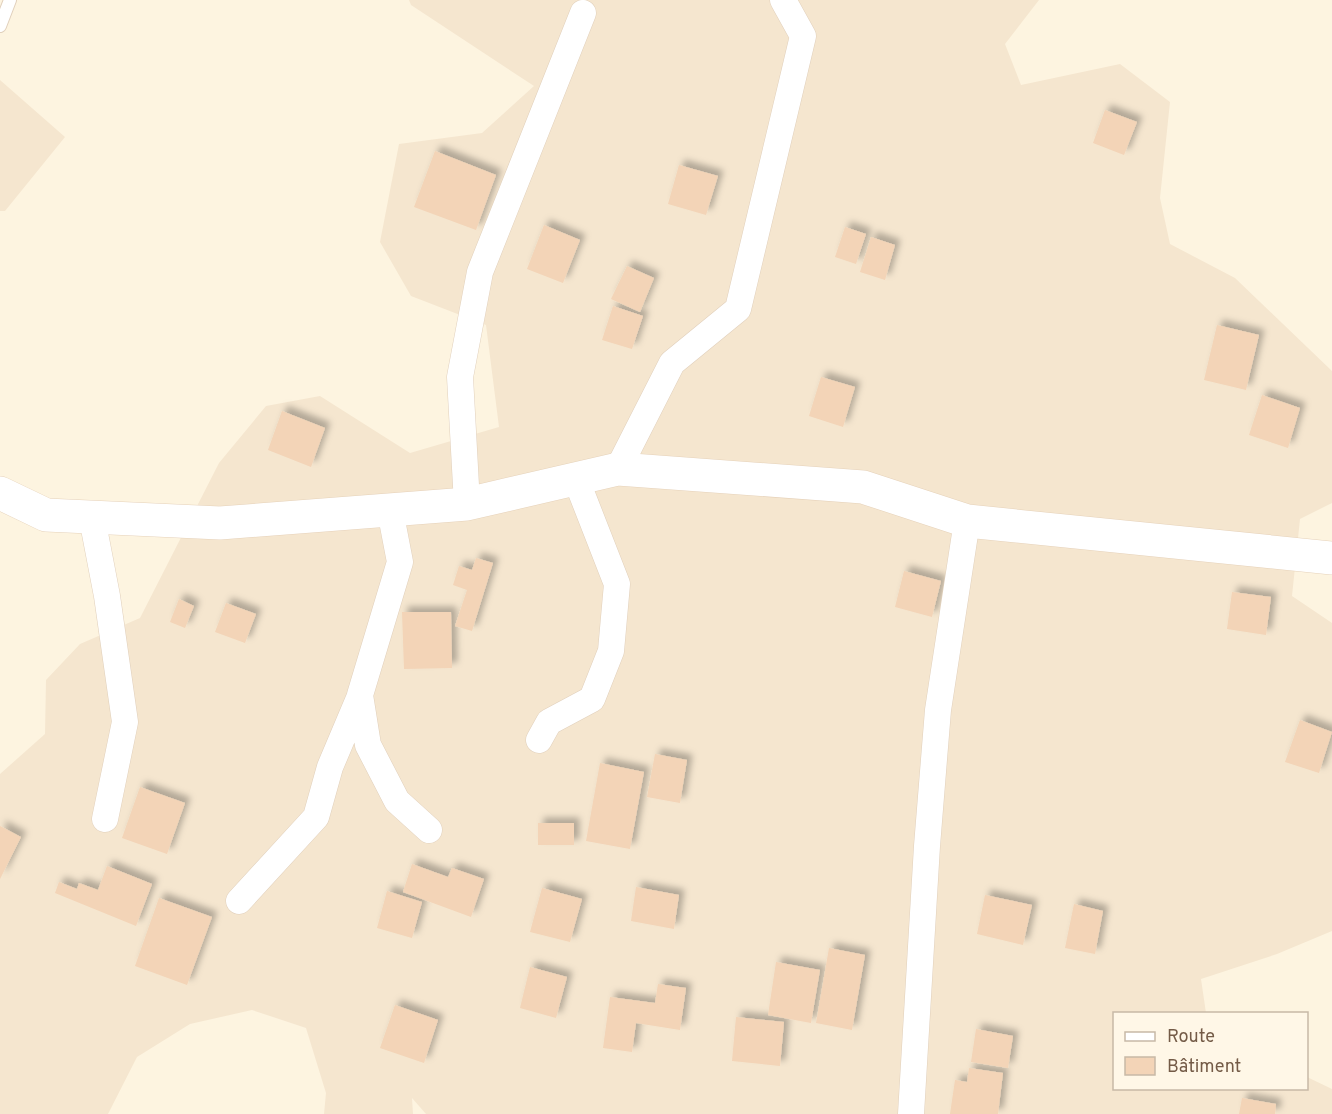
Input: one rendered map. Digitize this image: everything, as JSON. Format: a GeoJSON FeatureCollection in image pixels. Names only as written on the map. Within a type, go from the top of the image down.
{"type":"FeatureCollection","features":[{"type":"Feature","properties":{"kind":"street"},"geometry":{"type":"LineString","coordinates":[[618,469],[672,363],[738,309],[803,36],[783,0]]}},
{"type":"Feature","properties":{"kind":"street"},"geometry":{"type":"LineString","coordinates":[[466,504],[460,377],[480,272],[584,13]]}},
{"type":"Feature","properties":{"kind":"street"},"geometry":{"type":"LineString","coordinates":[[0,493],[46,515],[220,523],[466,504],[618,469],[863,487],[966,521],[1332,558]]}},
{"type":"Feature","properties":{"kind":"street"},"geometry":{"type":"LineString","coordinates":[[539,740],[549,722],[592,699],[611,651],[617,584],[576,479]]}},
{"type":"Feature","properties":{"kind":"street"},"geometry":{"type":"LineString","coordinates":[[239,901],[316,817],[330,767],[360,695],[400,562],[390,510]]}},
{"type":"Feature","properties":{"kind":"street"},"geometry":{"type":"LineString","coordinates":[[92,518],[107,596],[125,722],[105,819]]}},
{"type":"Feature","properties":{"kind":"street"},"geometry":{"type":"LineString","coordinates":[[911,1114],[927,846],[939,710],[966,521]]}},
{"type":"Feature","properties":{"kind":"street"},"geometry":{"type":"LineString","coordinates":[[360,695],[368,745],[397,801],[429,830]]}},
{"type":"Feature","properties":{"kind":"lane"},"geometry":{"type":"LineString","coordinates":[[0,26],[10,0]]}},
{"type":"Feature","properties":{"kind":"shaded area"},"geometry":{"type":"Polygon","coordinates":[[[409,0],[1039,0],[1005,44],[1021,85],[1120,64],[1170,102],[1160,198],[1170,244],[1235,278],[1332,371],[1332,503],[1300,519],[1292,596],[1332,623],[1332,931],[1277,954],[1201,979],[1206,1012],[1113,1012],[1113,1090],[1308,1090],[1308,1077],[1332,1089],[1332,1114],[426,1114],[412,1098],[413,1114],[324,1114],[326,1093],[306,1028],[252,1010],[190,1024],[137,1057],[108,1114],[0,1114],[0,774],[45,734],[46,680],[80,644],[140,618],[219,463],[266,406],[320,396],[410,453],[499,427],[486,325],[411,296],[380,242],[399,144],[482,133],[534,86],[411,5],[409,0]]]}},
{"type":"Feature","properties":{"kind":"shaded area"},"geometry":{"type":"Polygon","coordinates":[[[0,80],[65,137],[5,211],[0,211],[0,80]]]}},
{"type":"Feature","properties":{"kind":"building"},"geometry":{"type":"Polygon","coordinates":[[[1105,110],[1137,122],[1124,155],[1093,143],[1105,110]]]}},
{"type":"Feature","properties":{"kind":"building"},"geometry":{"type":"Polygon","coordinates":[[[435,151],[496,175],[476,230],[414,207],[435,151]]]}},
{"type":"Feature","properties":{"kind":"building"},"geometry":{"type":"Polygon","coordinates":[[[679,165],[718,176],[706,215],[668,204],[679,165]]]}},
{"type":"Feature","properties":{"kind":"building"},"geometry":{"type":"Polygon","coordinates":[[[544,225],[580,240],[563,283],[527,269],[544,225]]]}},
{"type":"Feature","properties":{"kind":"building"},"geometry":{"type":"Polygon","coordinates":[[[845,227],[866,234],[856,264],[835,257],[845,227]]]}},
{"type":"Feature","properties":{"kind":"building"},"geometry":{"type":"Polygon","coordinates":[[[871,237],[895,245],[885,280],[860,272],[871,237]]]}},
{"type":"Feature","properties":{"kind":"building"},"geometry":{"type":"Polygon","coordinates":[[[627,266],[654,278],[640,312],[611,299],[627,266]]]}},
{"type":"Feature","properties":{"kind":"building"},"geometry":{"type":"Polygon","coordinates":[[[613,306],[643,316],[632,349],[602,340],[613,306]]]}},
{"type":"Feature","properties":{"kind":"building"},"geometry":{"type":"Polygon","coordinates":[[[1217,325],[1259,335],[1246,390],[1204,380],[1217,325]]]}},
{"type":"Feature","properties":{"kind":"building"},"geometry":{"type":"Polygon","coordinates":[[[821,377],[855,387],[843,427],[809,416],[821,377]]]}},
{"type":"Feature","properties":{"kind":"building"},"geometry":{"type":"Polygon","coordinates":[[[1262,395],[1300,408],[1288,448],[1249,435],[1262,395]]]}},
{"type":"Feature","properties":{"kind":"building"},"geometry":{"type":"Polygon","coordinates":[[[282,411],[325,428],[311,467],[268,450],[282,411]]]}},
{"type":"Feature","properties":{"kind":"building"},"geometry":{"type":"Polygon","coordinates":[[[476,558],[493,563],[472,631],[455,626],[467,590],[453,585],[459,566],[472,570],[476,558]]]}},
{"type":"Feature","properties":{"kind":"building"},"geometry":{"type":"Polygon","coordinates":[[[904,571],[941,581],[932,617],[895,607],[904,571]]]}},
{"type":"Feature","properties":{"kind":"building"},"geometry":{"type":"Polygon","coordinates":[[[1232,592],[1271,597],[1266,635],[1227,629],[1232,592]]]}},
{"type":"Feature","properties":{"kind":"building"},"geometry":{"type":"Polygon","coordinates":[[[179,599],[194,606],[185,628],[170,622],[179,599]]]}},
{"type":"Feature","properties":{"kind":"building"},"geometry":{"type":"Polygon","coordinates":[[[226,603],[256,614],[245,643],[215,632],[226,603]]]}},
{"type":"Feature","properties":{"kind":"building"},"geometry":{"type":"Polygon","coordinates":[[[402,612],[451,612],[452,668],[404,669],[402,612]]]}},
{"type":"Feature","properties":{"kind":"building"},"geometry":{"type":"Polygon","coordinates":[[[1300,720],[1332,732],[1319,773],[1285,762],[1300,720]]]}},
{"type":"Feature","properties":{"kind":"building"},"geometry":{"type":"Polygon","coordinates":[[[655,754],[687,760],[680,803],[647,797],[655,754]]]}},
{"type":"Feature","properties":{"kind":"building"},"geometry":{"type":"Polygon","coordinates":[[[600,763],[644,772],[630,849],[586,841],[600,763]]]}},
{"type":"Feature","properties":{"kind":"building"},"geometry":{"type":"Polygon","coordinates":[[[140,787],[185,803],[167,854],[122,838],[140,787]]]}},
{"type":"Feature","properties":{"kind":"building"},"geometry":{"type":"Polygon","coordinates":[[[538,823],[574,823],[574,845],[538,845],[538,823]]]}},
{"type":"Feature","properties":{"kind":"building"},"geometry":{"type":"Polygon","coordinates":[[[0,826],[21,837],[0,879],[0,826]]]}},
{"type":"Feature","properties":{"kind":"building"},"geometry":{"type":"Polygon","coordinates":[[[412,864],[448,877],[452,868],[484,879],[471,917],[403,892],[412,864]]]}},
{"type":"Feature","properties":{"kind":"building"},"geometry":{"type":"Polygon","coordinates":[[[107,866],[152,884],[136,926],[55,893],[59,882],[77,889],[79,883],[98,890],[107,866]]]}},
{"type":"Feature","properties":{"kind":"building"},"geometry":{"type":"Polygon","coordinates":[[[636,887],[679,895],[674,929],[631,921],[636,887]]]}},
{"type":"Feature","properties":{"kind":"building"},"geometry":{"type":"Polygon","coordinates":[[[542,888],[582,899],[570,942],[530,932],[542,888]]]}},
{"type":"Feature","properties":{"kind":"building"},"geometry":{"type":"Polygon","coordinates":[[[387,891],[422,902],[412,938],[377,928],[387,891]]]}},
{"type":"Feature","properties":{"kind":"building"},"geometry":{"type":"Polygon","coordinates":[[[985,895],[1032,905],[1023,945],[977,934],[985,895]]]}},
{"type":"Feature","properties":{"kind":"building"},"geometry":{"type":"Polygon","coordinates":[[[159,898],[212,917],[187,985],[135,966],[159,898]]]}},
{"type":"Feature","properties":{"kind":"building"},"geometry":{"type":"Polygon","coordinates":[[[1074,904],[1103,911],[1095,954],[1065,948],[1074,904]]]}},
{"type":"Feature","properties":{"kind":"building"},"geometry":{"type":"Polygon","coordinates":[[[829,948],[865,955],[852,1030],[816,1023],[829,948]]]}},
{"type":"Feature","properties":{"kind":"building"},"geometry":{"type":"Polygon","coordinates":[[[776,962],[820,970],[811,1023],[768,1015],[776,962]]]}},
{"type":"Feature","properties":{"kind":"building"},"geometry":{"type":"Polygon","coordinates":[[[530,967],[567,977],[556,1018],[520,1008],[530,967]]]}},
{"type":"Feature","properties":{"kind":"building"},"geometry":{"type":"Polygon","coordinates":[[[658,984],[686,988],[680,1030],[636,1023],[632,1052],[603,1048],[610,997],[655,1003],[658,984]]]}},
{"type":"Feature","properties":{"kind":"building"},"geometry":{"type":"Polygon","coordinates":[[[395,1005],[438,1020],[424,1063],[380,1048],[395,1005]]]}},
{"type":"Feature","properties":{"kind":"building"},"geometry":{"type":"Polygon","coordinates":[[[736,1017],[784,1022],[780,1066],[732,1061],[736,1017]]]}},
{"type":"Feature","properties":{"kind":"building"},"geometry":{"type":"Polygon","coordinates":[[[976,1029],[1013,1036],[1008,1068],[971,1062],[976,1029]]]}},
{"type":"Feature","properties":{"kind":"building"},"geometry":{"type":"Polygon","coordinates":[[[969,1068],[1003,1073],[998,1114],[950,1114],[955,1080],[967,1082],[969,1068]]]}},
{"type":"Feature","properties":{"kind":"building"},"geometry":{"type":"Polygon","coordinates":[[[1242,1098],[1276,1104],[1275,1114],[1239,1114],[1242,1098]]]}}]}
